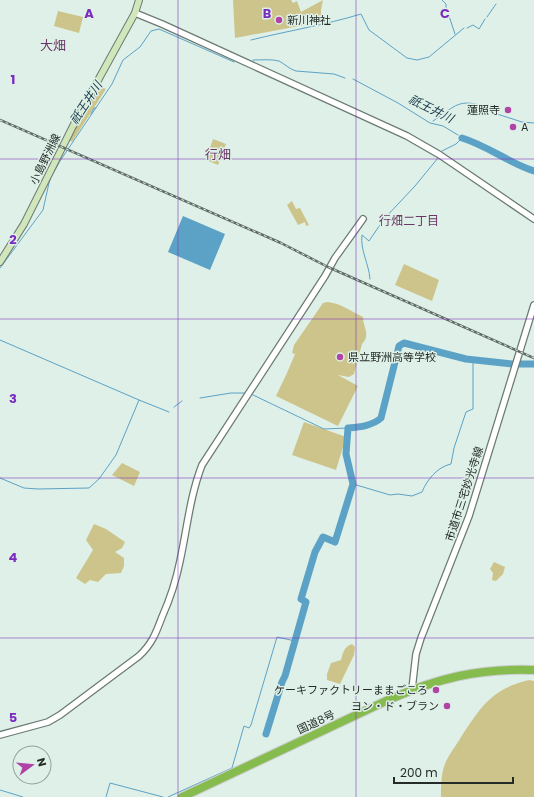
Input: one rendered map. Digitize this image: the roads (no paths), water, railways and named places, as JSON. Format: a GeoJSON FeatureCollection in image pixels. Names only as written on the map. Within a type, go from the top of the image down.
{"type":"FeatureCollection","features":[{"type":"Feature","properties":{"kind":"highway","name":"国道8号"},"geometry":{"type":"LineString","coordinates":[[182,797],[412,689],[443,679],[480,672],[510,669],[534,670]]}},
{"type":"Feature","properties":{"kind":"main road","name":"小島野洲線"},"geometry":{"type":"LineString","coordinates":[[0,262],[24,224],[74,124],[135,13],[139,0]]}},
{"type":"Feature","properties":{"kind":"street"},"geometry":{"type":"LineString","coordinates":[[135,13],[407,136],[440,155],[534,219]]}},
{"type":"Feature","properties":{"kind":"street"},"geometry":{"type":"LineString","coordinates":[[0,735],[48,722],[60,715],[147,649],[154,637],[172,593],[180,561],[193,492],[204,461],[325,276],[335,258],[363,219]]}},
{"type":"Feature","properties":{"kind":"street","name":"市道市三宅妙光寺線"},"geometry":{"type":"LineString","coordinates":[[412,689],[416,654],[421,638],[469,516],[534,305]]}},
{"type":"Feature","properties":{"kind":"water"},"geometry":{"type":"Polygon","coordinates":[[[183,216],[225,234],[210,270],[168,252],[183,216]]]}},
{"type":"Feature","properties":{"kind":"waterway"},"geometry":{"type":"LineString","coordinates":[[442,0],[446,4],[455,34]]}},
{"type":"Feature","properties":{"kind":"waterway"},"geometry":{"type":"LineString","coordinates":[[487,17],[496,4]]}},
{"type":"Feature","properties":{"kind":"waterway"},"geometry":{"type":"LineString","coordinates":[[251,40],[361,14],[369,30],[407,58],[417,60],[429,57],[464,28]]}},
{"type":"Feature","properties":{"kind":"waterway"},"geometry":{"type":"LineString","coordinates":[[467,28],[473,25],[479,29],[485,19]]}},
{"type":"Feature","properties":{"kind":"waterway","name":"祇王井川"},"geometry":{"type":"LineString","coordinates":[[0,268],[43,210],[51,177],[60,161],[112,84],[123,60],[140,47],[151,31],[159,29],[234,62]]}},
{"type":"Feature","properties":{"kind":"waterway","name":"祇王井川"},"geometry":{"type":"LineString","coordinates":[[253,60],[276,60],[296,71],[334,74],[345,78]]}},
{"type":"Feature","properties":{"kind":"waterway","name":"祇王井川"},"geometry":{"type":"LineString","coordinates":[[353,79],[398,103],[430,123],[443,126],[458,135]]}},
{"type":"Feature","properties":{"kind":"waterway"},"geometry":{"type":"LineString","coordinates":[[433,121],[453,107],[463,103],[477,104],[487,107]]}},
{"type":"Feature","properties":{"kind":"waterway","name":"祇王井川"},"geometry":{"type":"LineString","coordinates":[[91,114],[94,108],[96,108]]}},
{"type":"Feature","properties":{"kind":"waterway"},"geometry":{"type":"LineString","coordinates":[[497,114],[522,122],[534,123]]}},
{"type":"Feature","properties":{"kind":"waterway"},"geometry":{"type":"LineString","coordinates":[[442,151],[456,144],[462,138]]}},
{"type":"Feature","properties":{"kind":"waterway","name":"祇王井川"},"geometry":{"type":"LineString","coordinates":[[462,138],[481,145],[516,164],[534,171]]}},
{"type":"Feature","properties":{"kind":"waterway"},"geometry":{"type":"LineString","coordinates":[[370,279],[363,252],[362,235],[369,241],[384,219],[415,186],[438,158]]}},
{"type":"Feature","properties":{"kind":"waterway"},"geometry":{"type":"LineString","coordinates":[[0,340],[139,400]]}},
{"type":"Feature","properties":{"kind":"waterway"},"geometry":{"type":"LineString","coordinates":[[266,734],[285,676],[306,602],[301,599],[315,552],[323,537],[335,542],[353,484],[346,454],[348,428],[361,427],[381,418],[399,346],[404,343],[466,359],[512,364]]}},
{"type":"Feature","properties":{"kind":"waterway"},"geometry":{"type":"LineString","coordinates":[[353,484],[390,495],[398,494],[412,496],[422,492],[437,471],[451,464],[454,448],[466,412],[473,409],[473,360]]}},
{"type":"Feature","properties":{"kind":"waterway"},"geometry":{"type":"LineString","coordinates":[[520,364],[534,364]]}},
{"type":"Feature","properties":{"kind":"waterway"},"geometry":{"type":"LineString","coordinates":[[200,398],[231,393],[246,393]]}},
{"type":"Feature","properties":{"kind":"waterway"},"geometry":{"type":"LineString","coordinates":[[251,394],[324,429],[348,428]]}},
{"type":"Feature","properties":{"kind":"waterway"},"geometry":{"type":"LineString","coordinates":[[0,478],[24,488],[89,488],[99,479],[116,455],[139,400],[169,412]]}},
{"type":"Feature","properties":{"kind":"waterway"},"geometry":{"type":"LineString","coordinates":[[174,407],[182,401]]}},
{"type":"Feature","properties":{"kind":"waterway"},"geometry":{"type":"LineString","coordinates":[[168,797],[232,768],[244,726],[249,728],[251,725],[277,637],[295,641]]}},
{"type":"Feature","properties":{"kind":"waterway"},"geometry":{"type":"LineString","coordinates":[[106,797],[110,783],[163,797]]}},
{"type":"Feature","properties":{"kind":"waterway"},"geometry":{"type":"LineString","coordinates":[[0,790],[23,797]]}},
{"type":"Feature","properties":{"kind":"railway"},"geometry":{"type":"LineString","coordinates":[[0,120],[281,243],[328,267],[534,358]]}},
{"type":"Feature","properties":{"kind":"place","name":"新川神社"},"geometry":{"type":"Point","coordinates":[279,20]}},
{"type":"Feature","properties":{"kind":"place","name":"蓮照寺"},"geometry":{"type":"Point","coordinates":[508,110]}},
{"type":"Feature","properties":{"kind":"place","name":"A"},"geometry":{"type":"Point","coordinates":[513,127]}},
{"type":"Feature","properties":{"kind":"place","name":"県立野洲高等学校"},"geometry":{"type":"Point","coordinates":[340,357]}},
{"type":"Feature","properties":{"kind":"place","name":"ケーキファクトリーままごころ"},"geometry":{"type":"Point","coordinates":[436,690]}},
{"type":"Feature","properties":{"kind":"place","name":"ヨン・ド・ブラン"},"geometry":{"type":"Point","coordinates":[447,706]}},
{"type":"Feature","properties":{"kind":"district","name":"大畑"},"geometry":{"type":"Point","coordinates":[53,45]}},
{"type":"Feature","properties":{"kind":"district","name":"行畑"},"geometry":{"type":"Point","coordinates":[218,154]}},
{"type":"Feature","properties":{"kind":"district","name":"行畑二丁目"},"geometry":{"type":"Point","coordinates":[409,221]}}]}
